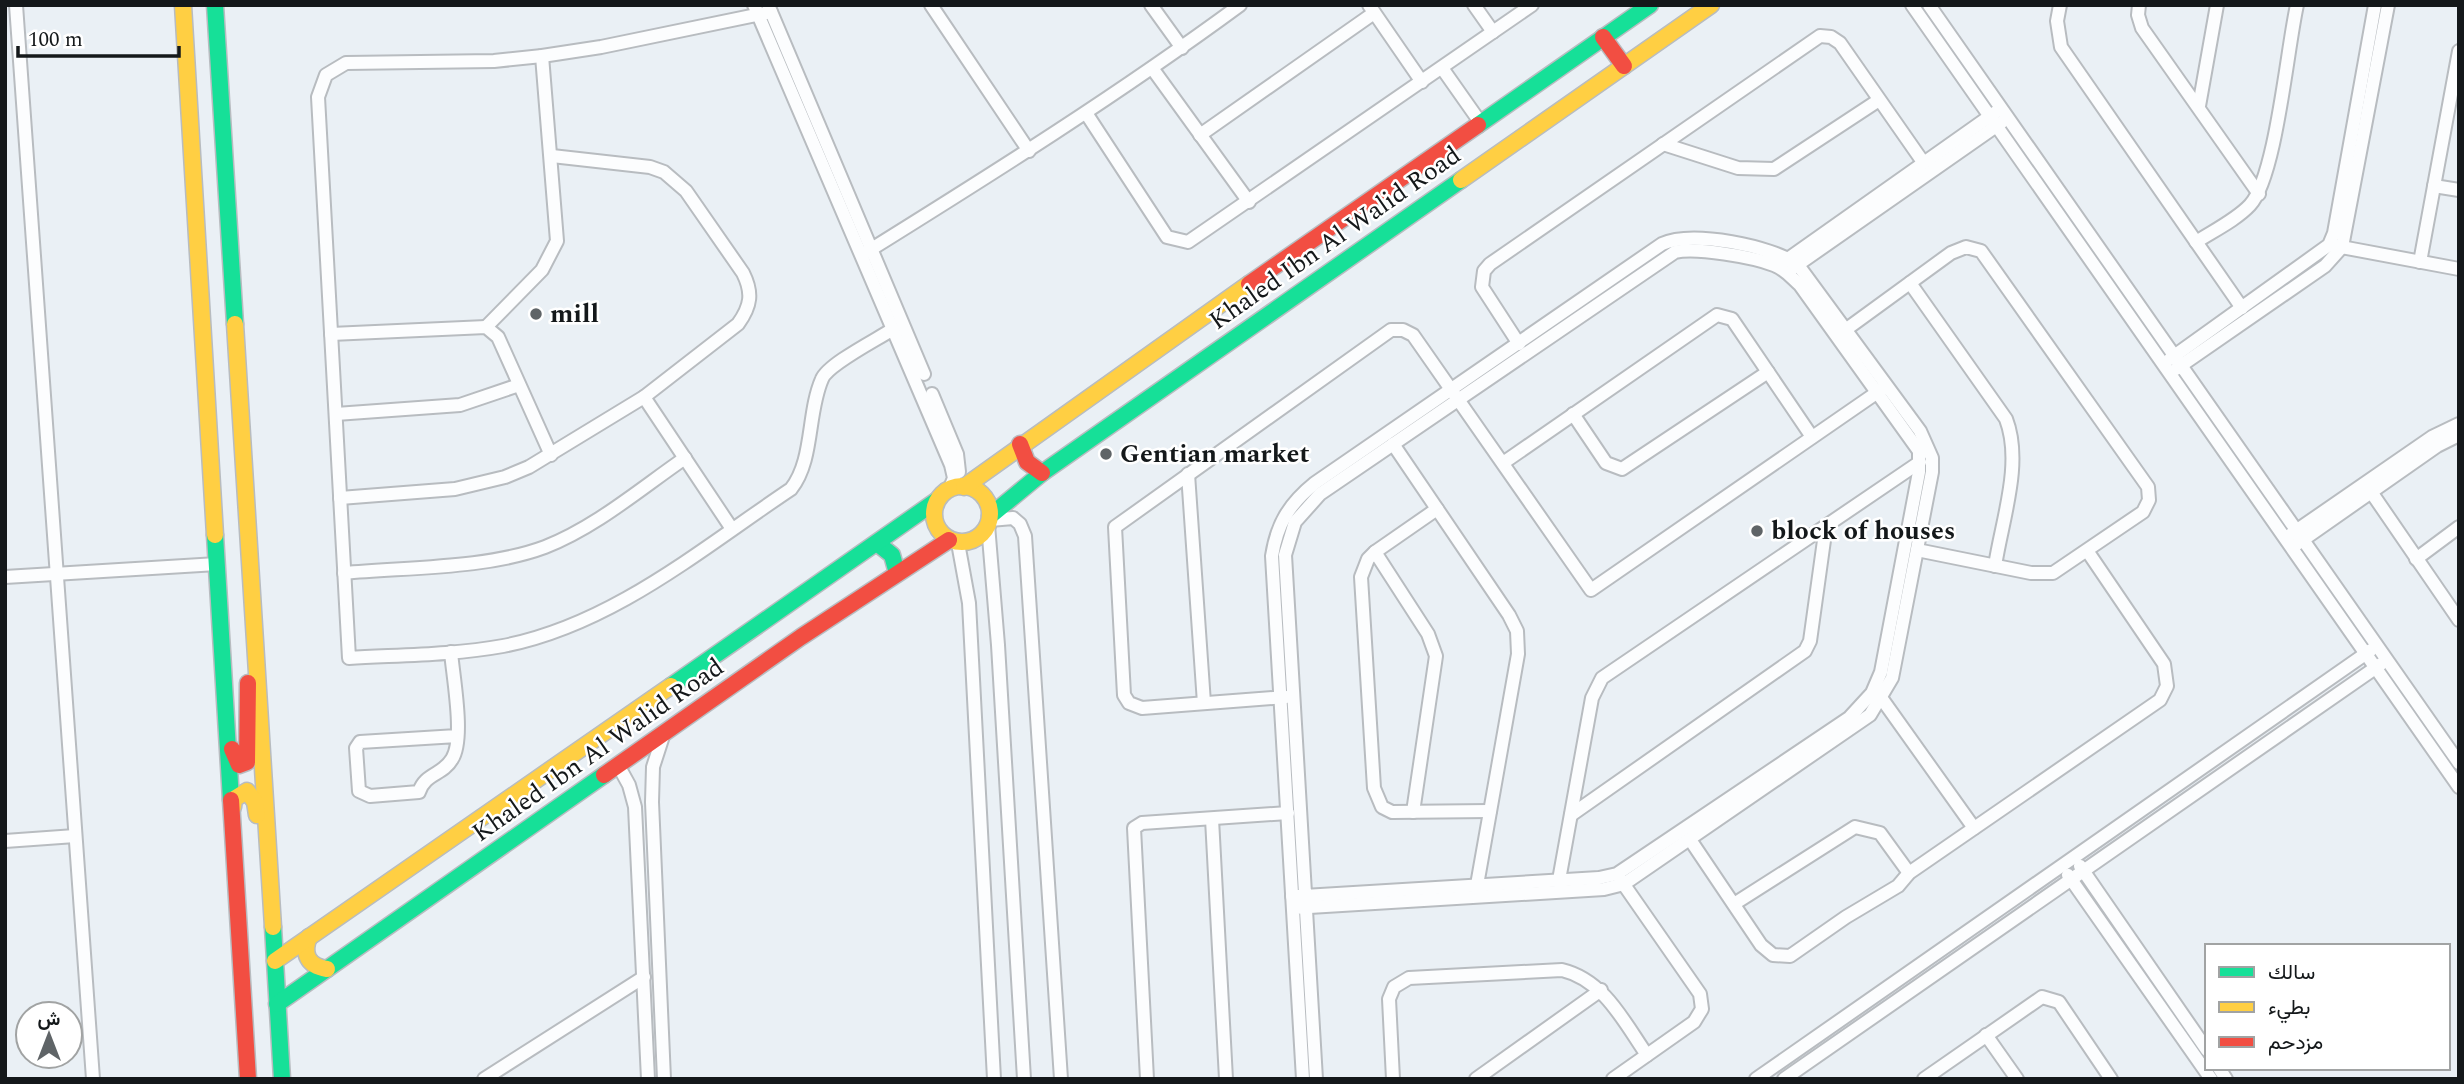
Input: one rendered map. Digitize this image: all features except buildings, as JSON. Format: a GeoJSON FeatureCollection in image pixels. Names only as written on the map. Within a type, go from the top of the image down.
{"type":"FeatureCollection","features":[{"type":"Feature","properties":{"kind":"street"},"geometry":{"type":"LineString","coordinates":[[16,5],[93,1079]]}},
{"type":"Feature","properties":{"kind":"street"},"geometry":{"type":"LineString","coordinates":[[184,5],[248,1079]]}},
{"type":"Feature","properties":{"kind":"street"},"geometry":{"type":"LineString","coordinates":[[215,5],[266,859],[282,1079]]}},
{"type":"Feature","properties":{"kind":"street"},"geometry":{"type":"LineString","coordinates":[[931,5],[1030,150]]}},
{"type":"Feature","properties":{"kind":"street"},"geometry":{"type":"LineString","coordinates":[[1151,5],[1182,48]]}},
{"type":"Feature","properties":{"kind":"street"},"geometry":{"type":"LineString","coordinates":[[866,252],[1030,150],[1182,48],[1240,5]]}},
{"type":"Feature","properties":{"kind":"street"},"geometry":{"type":"LineString","coordinates":[[1475,5],[1493,32]]}},
{"type":"Feature","properties":{"kind":"street"},"geometry":{"type":"LineString","coordinates":[[1086,113],[1167,237],[1173,241],[1195,240],[1532,5]]}},
{"type":"Feature","properties":{"kind":"street","name":"Khaled Ibn Al Walid Road"},"geometry":{"type":"LineString","coordinates":[[958,487],[1650,5]]}},
{"type":"Feature","properties":{"kind":"street","name":"Khaled Ibn Al Walid Road"},"geometry":{"type":"LineString","coordinates":[[989,521],[1042,473],[1711,5]]}},
{"type":"Feature","properties":{"kind":"street"},"geometry":{"type":"LineString","coordinates":[[1912,5],[2288,543],[2372,650]]}},
{"type":"Feature","properties":{"kind":"street"},"geometry":{"type":"LineString","coordinates":[[1928,5],[2300,535],[2459,787]]}},
{"type":"Feature","properties":{"kind":"street"},"geometry":{"type":"LineString","coordinates":[[2060,5],[2057,21],[2061,47],[2242,308]]}},
{"type":"Feature","properties":{"kind":"street"},"geometry":{"type":"LineString","coordinates":[[2139,5],[2138,15],[2142,28],[2259,194]]}},
{"type":"Feature","properties":{"kind":"street"},"geometry":{"type":"LineString","coordinates":[[2199,106],[2217,5]]}},
{"type":"Feature","properties":{"kind":"street"},"geometry":{"type":"LineString","coordinates":[[2196,242],[2249,207],[2259,194],[2268,164],[2297,5]]}},
{"type":"Feature","properties":{"kind":"street"},"geometry":{"type":"LineString","coordinates":[[2335,246],[2334,233],[2375,5]]}},
{"type":"Feature","properties":{"kind":"street"},"geometry":{"type":"LineString","coordinates":[[2178,360],[2325,266],[2335,246],[2388,5]]}},
{"type":"Feature","properties":{"kind":"street"},"geometry":{"type":"LineString","coordinates":[[893,329],[822,379],[796,483],[644,588],[587,620],[503,646],[349,658],[318,97],[326,75],[346,63],[494,61],[542,56],[601,47],[762,9],[866,252],[957,454],[958,487]]}},
{"type":"Feature","properties":{"kind":"street"},"geometry":{"type":"LineString","coordinates":[[1200,135],[1372,9],[1422,82]]}},
{"type":"Feature","properties":{"kind":"street"},"geometry":{"type":"LineString","coordinates":[[1603,37],[1624,66]]}},
{"type":"Feature","properties":{"kind":"street"},"geometry":{"type":"LineString","coordinates":[[1519,344],[1482,287],[1484,271],[1490,264],[1820,37],[1831,37],[1840,43],[1923,163]]}},
{"type":"Feature","properties":{"kind":"street"},"geometry":{"type":"LineString","coordinates":[[2420,262],[2459,51]]}},
{"type":"Feature","properties":{"kind":"street"},"geometry":{"type":"LineString","coordinates":[[486,327],[542,270],[554,252],[559,231],[542,56]]}},
{"type":"Feature","properties":{"kind":"street"},"geometry":{"type":"LineString","coordinates":[[1152,68],[1249,202]]}},
{"type":"Feature","properties":{"kind":"street"},"geometry":{"type":"LineString","coordinates":[[1442,68],[1480,122]]}},
{"type":"Feature","properties":{"kind":"street"},"geometry":{"type":"LineString","coordinates":[[1663,144],[1738,168],[1774,169],[1879,100]]}},
{"type":"Feature","properties":{"kind":"street"},"geometry":{"type":"LineString","coordinates":[[1782,269],[2005,113]]}},
{"type":"Feature","properties":{"kind":"street"},"geometry":{"type":"LineString","coordinates":[[1794,261],[1923,163],[1993,121]]}},
{"type":"Feature","properties":{"kind":"street"},"geometry":{"type":"LineString","coordinates":[[340,498],[468,486],[505,477],[551,455],[644,397],[737,324],[748,309],[748,284],[686,191],[664,172],[650,167],[552,156]]}},
{"type":"Feature","properties":{"kind":"street"},"geometry":{"type":"LineString","coordinates":[[2434,186],[2459,190]]}},
{"type":"Feature","properties":{"kind":"street"},"geometry":{"type":"LineString","coordinates":[[1299,902],[1477,885],[1620,879],[1691,841],[1855,728],[1882,699],[1892,678],[1896,626],[1920,462],[1911,436],[1848,328],[1794,261],[1771,251],[1689,237],[1671,240],[1519,344],[1501,363]]}},
{"type":"Feature","properties":{"kind":"street"},"geometry":{"type":"LineString","coordinates":[[2167,368],[2242,308],[2335,246],[2459,269]]}},
{"type":"Feature","properties":{"kind":"street"},"geometry":{"type":"LineString","coordinates":[[1848,328],[1958,249],[1974,248],[1988,256],[2148,487],[2149,500],[2143,512],[2088,552],[2053,573],[2031,573],[1917,550]]}},
{"type":"Feature","properties":{"kind":"street"},"geometry":{"type":"LineString","coordinates":[[1299,902],[1604,889],[1849,718],[1872,692],[1896,626],[1917,550],[1931,458],[1920,431],[1800,285],[1782,269],[1693,251],[1675,252],[1315,484],[1297,497],[1285,514],[1276,534],[1272,556],[1287,697],[1299,902],[1303,1079]]}},
{"type":"Feature","properties":{"kind":"street"},"geometry":{"type":"LineString","coordinates":[[866,252],[893,329],[958,487]]}},
{"type":"Feature","properties":{"kind":"street"},"geometry":{"type":"LineString","coordinates":[[1910,283],[2006,419],[2010,430],[2013,458],[1995,566]]}},
{"type":"Feature","properties":{"kind":"street"},"geometry":{"type":"LineString","coordinates":[[1503,463],[1717,314],[1732,319],[1812,437]]}},
{"type":"Feature","properties":{"kind":"street"},"geometry":{"type":"LineString","coordinates":[[331,334],[486,327],[498,337],[551,455]]}},
{"type":"Feature","properties":{"kind":"street"},"geometry":{"type":"LineString","coordinates":[[1287,697],[1142,708],[1132,706],[1124,695],[1115,527],[1391,330],[1403,330],[1413,335],[1591,590],[1883,388]]}},
{"type":"Feature","properties":{"kind":"street"},"geometry":{"type":"LineString","coordinates":[[1573,414],[1606,463],[1622,469],[1768,372]]}},
{"type":"Feature","properties":{"kind":"street"},"geometry":{"type":"LineString","coordinates":[[335,414],[460,405],[519,386]]}},
{"type":"Feature","properties":{"kind":"street"},"geometry":{"type":"LineString","coordinates":[[1316,1079],[1299,902],[1287,813],[1285,555],[1288,539],[1308,503],[1392,444],[1456,394]]}},
{"type":"Feature","properties":{"kind":"street"},"geometry":{"type":"LineString","coordinates":[[644,397],[732,529]]}},
{"type":"Feature","properties":{"kind":"street"},"geometry":{"type":"LineString","coordinates":[[2368,488],[2439,432],[2459,424]]}},
{"type":"Feature","properties":{"kind":"street"},"geometry":{"type":"LineString","coordinates":[[2288,543],[2368,488],[2459,435]]}},
{"type":"Feature","properties":{"kind":"street"},"geometry":{"type":"LineString","coordinates":[[1020,444],[1027,462],[1042,473]]}},
{"type":"Feature","properties":{"kind":"street"},"geometry":{"type":"LineString","coordinates":[[1392,444],[1509,615],[1519,640],[1477,885]]}},
{"type":"Feature","properties":{"kind":"street"},"geometry":{"type":"LineString","coordinates":[[344,573],[502,559],[545,547],[587,527],[685,458]]}},
{"type":"Feature","properties":{"kind":"street"},"geometry":{"type":"LineString","coordinates":[[1559,880],[1595,688],[1602,678],[1920,462]]}},
{"type":"Feature","properties":{"kind":"street"},"geometry":{"type":"LineString","coordinates":[[1188,474],[1204,703]]}},
{"type":"Feature","properties":{"kind":"street"},"geometry":{"type":"LineString","coordinates":[[994,1079],[969,603],[964,565],[954,541],[936,527],[933,509],[936,501],[958,487],[980,493],[989,508],[1024,1079]]}},
{"type":"Feature","properties":{"kind":"street"},"geometry":{"type":"LineString","coordinates":[[2368,488],[2459,620]]}},
{"type":"Feature","properties":{"kind":"street","name":"Khaled Ibn Al Walid Road"},"geometry":{"type":"LineString","coordinates":[[275,961],[936,501]]}},
{"type":"Feature","properties":{"kind":"street"},"geometry":{"type":"LineString","coordinates":[[1437,509],[1375,552],[1363,567],[1361,577],[1374,788],[1382,807],[1392,813],[1490,811]]}},
{"type":"Feature","properties":{"kind":"street"},"geometry":{"type":"LineString","coordinates":[[954,541],[976,539],[989,521],[1013,518],[1020,524],[1025,536],[1061,1079]]}},
{"type":"Feature","properties":{"kind":"street"},"geometry":{"type":"LineString","coordinates":[[1571,815],[1805,651],[1810,641],[1826,526]]}},
{"type":"Feature","properties":{"kind":"street"},"geometry":{"type":"LineString","coordinates":[[2416,559],[2459,527]]}},
{"type":"Feature","properties":{"kind":"street","name":"Khaled Ibn Al Walid Road"},"geometry":{"type":"LineString","coordinates":[[277,1004],[897,573],[954,541]]}},
{"type":"Feature","properties":{"kind":"street"},"geometry":{"type":"LineString","coordinates":[[877,543],[891,555],[897,573]]}},
{"type":"Feature","properties":{"kind":"street"},"geometry":{"type":"LineString","coordinates":[[1375,552],[1428,634],[1436,656],[1413,812]]}},
{"type":"Feature","properties":{"kind":"street"},"geometry":{"type":"LineString","coordinates":[[1691,841],[1768,952],[1784,957],[1898,886],[1909,873],[2160,700],[2168,678],[2164,664],[2088,552]]}},
{"type":"Feature","properties":{"kind":"street"},"geometry":{"type":"LineString","coordinates":[[5,577],[217,564]]}},
{"type":"Feature","properties":{"kind":"street"},"geometry":{"type":"LineString","coordinates":[[1756,1079],[2372,650]]}},
{"type":"Feature","properties":{"kind":"street"},"geometry":{"type":"LineString","coordinates":[[451,652],[457,736],[454,757],[448,766],[426,779],[419,792],[370,796],[359,791],[356,748],[360,743],[457,736]]}},
{"type":"Feature","properties":{"kind":"street"},"geometry":{"type":"LineString","coordinates":[[226,701],[234,761],[243,765],[247,762],[247,701],[254,655]]}},
{"type":"Feature","properties":{"kind":"street"},"geometry":{"type":"LineString","coordinates":[[1784,1079],[2381,663]]}},
{"type":"Feature","properties":{"kind":"street"},"geometry":{"type":"LineString","coordinates":[[2381,663],[2459,763]]}},
{"type":"Feature","properties":{"kind":"street"},"geometry":{"type":"LineString","coordinates":[[2326,681],[2336,695]]}},
{"type":"Feature","properties":{"kind":"street"},"geometry":{"type":"LineString","coordinates":[[1882,699],[1974,828]]}},
{"type":"Feature","properties":{"kind":"street"},"geometry":{"type":"LineString","coordinates":[[664,733],[653,767],[654,856],[664,1079]]}},
{"type":"Feature","properties":{"kind":"street"},"geometry":{"type":"LineString","coordinates":[[618,765],[629,785],[635,807],[648,1079]]}},
{"type":"Feature","properties":{"kind":"street"},"geometry":{"type":"LineString","coordinates":[[232,810],[234,799],[241,792],[251,793],[266,859]]}},
{"type":"Feature","properties":{"kind":"street"},"geometry":{"type":"LineString","coordinates":[[1147,1079],[1133,831],[1142,823],[1287,813]]}},
{"type":"Feature","properties":{"kind":"street"},"geometry":{"type":"LineString","coordinates":[[1212,818],[1226,1079]]}},
{"type":"Feature","properties":{"kind":"street"},"geometry":{"type":"LineString","coordinates":[[1734,904],[1856,827],[1880,833],[1909,873]]}},
{"type":"Feature","properties":{"kind":"street"},"geometry":{"type":"LineString","coordinates":[[5,841],[75,836]]}},
{"type":"Feature","properties":{"kind":"street"},"geometry":{"type":"LineString","coordinates":[[637,856],[654,856]]}},
{"type":"Feature","properties":{"kind":"street"},"geometry":{"type":"LineString","coordinates":[[2074,857],[2205,1047]]}},
{"type":"Feature","properties":{"kind":"street"},"geometry":{"type":"LineString","coordinates":[[2062,866],[2211,1079]]}},
{"type":"Feature","properties":{"kind":"street"},"geometry":{"type":"LineString","coordinates":[[1613,1079],[1695,1022],[1702,1009],[1702,1002],[1620,879]]}},
{"type":"Feature","properties":{"kind":"street"},"geometry":{"type":"LineString","coordinates":[[309,937],[305,950],[307,959],[314,966],[327,969]]}},
{"type":"Feature","properties":{"kind":"street"},"geometry":{"type":"LineString","coordinates":[[1393,1079],[1389,999],[1394,987],[1405,980],[1562,970],[1578,974],[1601,990],[1647,1055]]}},
{"type":"Feature","properties":{"kind":"street"},"geometry":{"type":"LineString","coordinates":[[484,1079],[644,977]]}},
{"type":"Feature","properties":{"kind":"street"},"geometry":{"type":"LineString","coordinates":[[1896,981],[1906,994]]}},
{"type":"Feature","properties":{"kind":"street"},"geometry":{"type":"LineString","coordinates":[[1476,1079],[1601,990]]}},
{"type":"Feature","properties":{"kind":"street"},"geometry":{"type":"LineString","coordinates":[[1924,1079],[2034,1001],[2051,998],[2059,1002],[2111,1079]]}},
{"type":"Feature","properties":{"kind":"street"},"geometry":{"type":"LineString","coordinates":[[1986,1035],[2017,1079]]}},
{"type":"Feature","properties":{"kind":"traffic: fast"},"geometry":{"type":"LineString","coordinates":[[215,5],[235,324]]}},
{"type":"Feature","properties":{"kind":"traffic: fast"},"geometry":{"type":"LineString","coordinates":[[1478,125],[1650,5]]}},
{"type":"Feature","properties":{"kind":"traffic: fast"},"geometry":{"type":"LineString","coordinates":[[990,516],[1042,473],[1461,180]]}},
{"type":"Feature","properties":{"kind":"traffic: fast"},"geometry":{"type":"LineString","coordinates":[[671,686],[936,501]]}},
{"type":"Feature","properties":{"kind":"traffic: fast"},"geometry":{"type":"LineString","coordinates":[[215,535],[231,800]]}},
{"type":"Feature","properties":{"kind":"traffic: fast"},"geometry":{"type":"LineString","coordinates":[[877,543],[892,555],[897,573]]}},
{"type":"Feature","properties":{"kind":"traffic: fast"},"geometry":{"type":"LineString","coordinates":[[277,1004],[604,775]]}},
{"type":"Feature","properties":{"kind":"traffic: fast"},"geometry":{"type":"LineString","coordinates":[[273,927],[282,1079]]}},
{"type":"Feature","properties":{"kind":"traffic: slow"},"geometry":{"type":"LineString","coordinates":[[183,5],[215,535]]}},
{"type":"Feature","properties":{"kind":"traffic: slow"},"geometry":{"type":"LineString","coordinates":[[1461,180],[1711,5]]}},
{"type":"Feature","properties":{"kind":"traffic: slow"},"geometry":{"type":"LineString","coordinates":[[964,487],[1249,284]]}},
{"type":"Feature","properties":{"kind":"traffic: slow"},"geometry":{"type":"LineString","coordinates":[[235,324],[273,927]]}},
{"type":"Feature","properties":{"kind":"traffic: slow"},"geometry":{"type":"LineString","coordinates":[[956,486],[968,486],[978,490],[986,498],[990,514],[986,530],[978,538],[968,542],[956,542],[946,538],[938,530],[934,520],[934,508],[938,498],[946,490],[956,486]]}},
{"type":"Feature","properties":{"kind":"traffic: slow"},"geometry":{"type":"LineString","coordinates":[[275,961],[671,686]]}},
{"type":"Feature","properties":{"kind":"traffic: slow"},"geometry":{"type":"LineString","coordinates":[[233,807],[234,799],[247,791],[255,802],[257,815]]}},
{"type":"Feature","properties":{"kind":"traffic: slow"},"geometry":{"type":"LineString","coordinates":[[309,937],[306,949],[308,958],[315,965],[327,969]]}},
{"type":"Feature","properties":{"kind":"traffic: jam"},"geometry":{"type":"LineString","coordinates":[[1603,37],[1624,66]]}},
{"type":"Feature","properties":{"kind":"traffic: jam"},"geometry":{"type":"LineString","coordinates":[[1249,284],[1478,125]]}},
{"type":"Feature","properties":{"kind":"traffic: jam"},"geometry":{"type":"LineString","coordinates":[[1020,444],[1027,462],[1042,473]]}},
{"type":"Feature","properties":{"kind":"traffic: jam"},"geometry":{"type":"LineString","coordinates":[[604,775],[801,637],[949,540]]}},
{"type":"Feature","properties":{"kind":"traffic: jam"},"geometry":{"type":"LineString","coordinates":[[232,749],[239,765],[247,762],[248,683]]}},
{"type":"Feature","properties":{"kind":"traffic: jam"},"geometry":{"type":"LineString","coordinates":[[231,800],[248,1079]]}},
{"type":"Feature","properties":{"kind":"place","name":"mill"},"geometry":{"type":"Point","coordinates":[536,314]}},
{"type":"Feature","properties":{"kind":"place","name":"Gentian market"},"geometry":{"type":"Point","coordinates":[1106,454]}},
{"type":"Feature","properties":{"kind":"place","name":"block of houses"},"geometry":{"type":"Point","coordinates":[1757,531]}}]}
